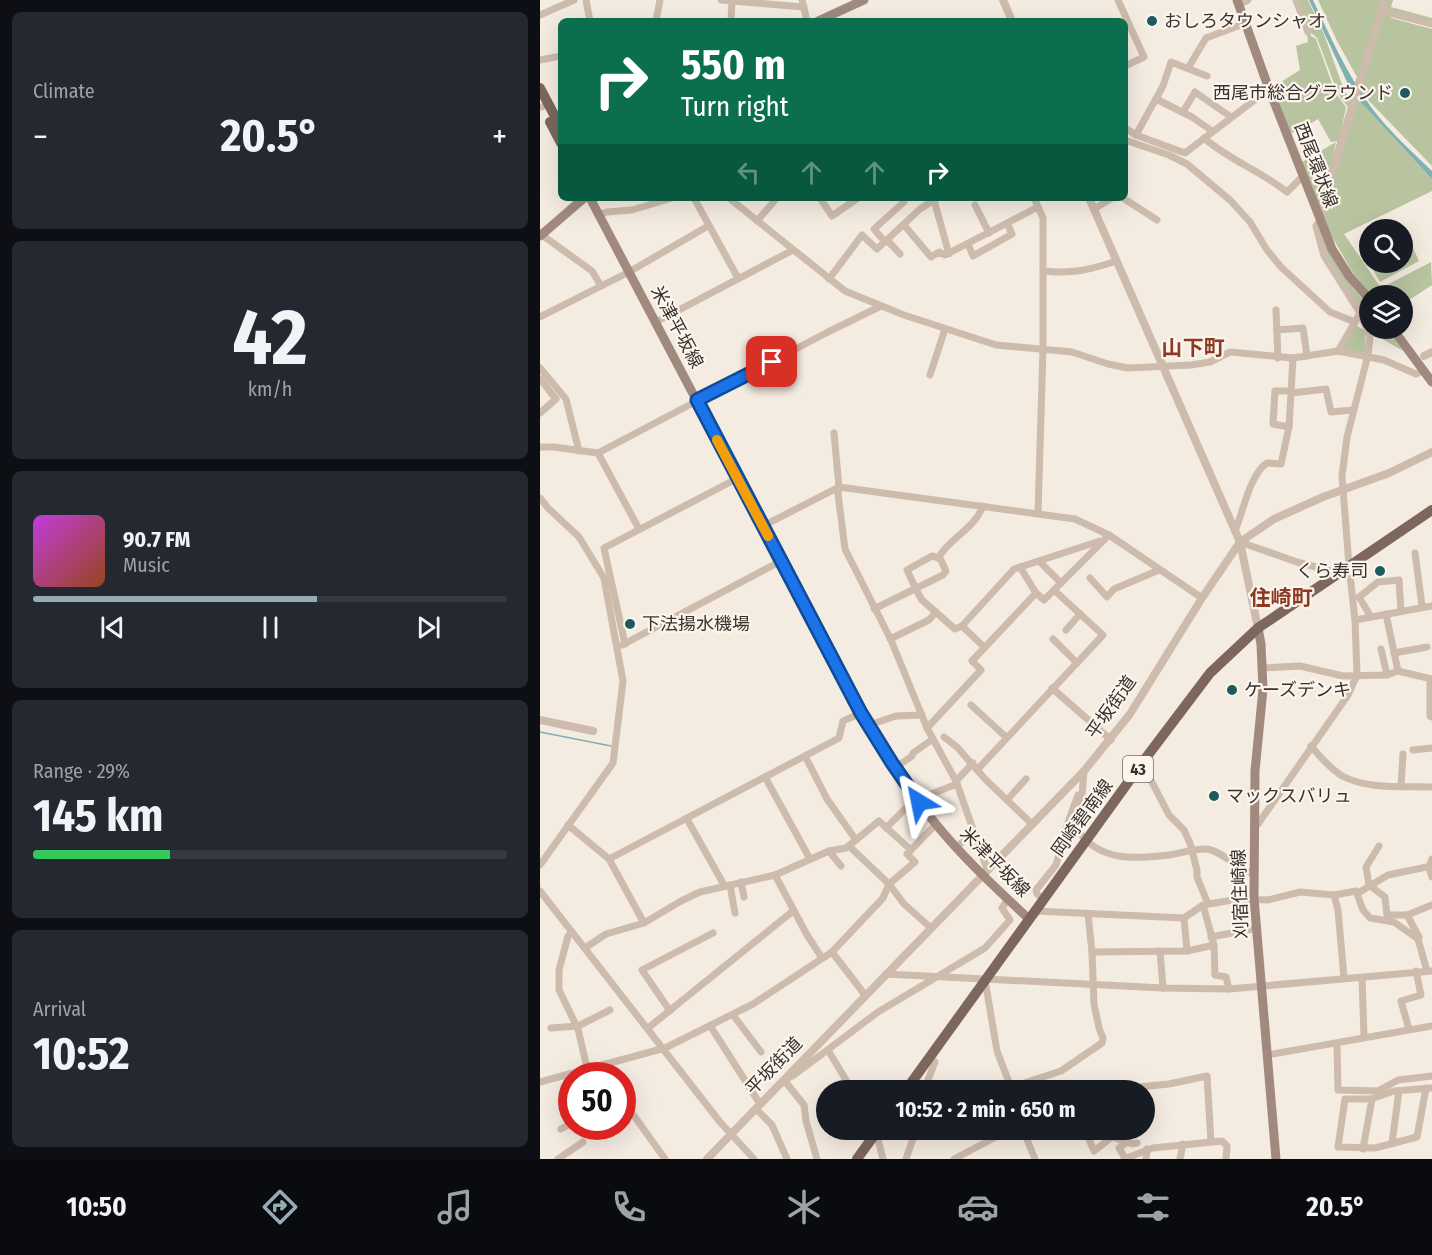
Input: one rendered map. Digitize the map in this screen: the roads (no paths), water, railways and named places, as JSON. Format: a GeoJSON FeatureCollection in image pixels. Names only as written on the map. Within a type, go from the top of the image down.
{"type":"FeatureCollection","features":[{"type":"Feature","properties":{"kind":"main road"},"geometry":{"type":"LineString","coordinates":[[825,18],[864,0]]}},
{"type":"Feature","properties":{"kind":"main road","name":"西尾環状線"},"geometry":{"type":"LineString","coordinates":[[1237,2],[1332,249],[1359,287]]}},
{"type":"Feature","properties":{"kind":"main road"},"geometry":{"type":"LineString","coordinates":[[540,88],[557,113]]}},
{"type":"Feature","properties":{"kind":"main road"},"geometry":{"type":"LineString","coordinates":[[541,106],[558,137]]}},
{"type":"Feature","properties":{"kind":"main road"},"geometry":{"type":"LineString","coordinates":[[541,236],[581,201]]}},
{"type":"Feature","properties":{"kind":"main road","name":"米津平坂線"},"geometry":{"type":"LineString","coordinates":[[591,201],[861,713],[895,768],[936,824],[1008,899],[1032,915]]}},
{"type":"Feature","properties":{"kind":"main road"},"geometry":{"type":"LineString","coordinates":[[1405,339],[1424,356],[1423,371],[1432,382]]}},
{"type":"Feature","properties":{"kind":"main road","name":"岡崎碧南線"},"geometry":{"type":"LineString","coordinates":[[914,1080],[1142,763],[1210,673],[1258,628],[1432,510]]}},
{"type":"Feature","properties":{"kind":"main road","name":"刈宿住崎線"},"geometry":{"type":"LineString","coordinates":[[1258,628],[1263,668],[1262,714],[1254,771],[1254,898],[1276,1159]]}},
{"type":"Feature","properties":{"kind":"main road"},"geometry":{"type":"LineString","coordinates":[[857,1159],[869,1140]]}},
{"type":"Feature","properties":{"kind":"street"},"geometry":{"type":"LineString","coordinates":[[540,15],[574,0]]}},
{"type":"Feature","properties":{"kind":"street"},"geometry":{"type":"LineString","coordinates":[[586,0],[589,18]]}},
{"type":"Feature","properties":{"kind":"street"},"geometry":{"type":"LineString","coordinates":[[658,18],[660,0]]}},
{"type":"Feature","properties":{"kind":"street"},"geometry":{"type":"LineString","coordinates":[[721,0],[803,4]]}},
{"type":"Feature","properties":{"kind":"street"},"geometry":{"type":"LineString","coordinates":[[1003,0],[1011,18]]}},
{"type":"Feature","properties":{"kind":"street"},"geometry":{"type":"LineString","coordinates":[[1118,0],[1126,18]]}},
{"type":"Feature","properties":{"kind":"street"},"geometry":{"type":"LineString","coordinates":[[1237,2],[1248,0]]}},
{"type":"Feature","properties":{"kind":"street"},"geometry":{"type":"LineString","coordinates":[[1296,0],[1308,32]]}},
{"type":"Feature","properties":{"kind":"street"},"geometry":{"type":"LineString","coordinates":[[1359,311],[1323,256],[1316,226],[1320,220],[1327,189],[1385,0]]}},
{"type":"Feature","properties":{"kind":"street"},"geometry":{"type":"LineString","coordinates":[[731,18],[732,1]]}},
{"type":"Feature","properties":{"kind":"street"},"geometry":{"type":"LineString","coordinates":[[1382,11],[1432,24]]}},
{"type":"Feature","properties":{"kind":"street"},"geometry":{"type":"LineString","coordinates":[[1128,22],[1144,57],[1128,65]]}},
{"type":"Feature","properties":{"kind":"street"},"geometry":{"type":"LineString","coordinates":[[1188,69],[1206,38],[1246,23]]}},
{"type":"Feature","properties":{"kind":"street"},"geometry":{"type":"LineString","coordinates":[[540,60],[558,57]]}},
{"type":"Feature","properties":{"kind":"street"},"geometry":{"type":"LineString","coordinates":[[1136,135],[1156,99],[1171,62],[1207,76]]}},
{"type":"Feature","properties":{"kind":"street"},"geometry":{"type":"LineString","coordinates":[[1128,130],[1185,153],[1269,89]]}},
{"type":"Feature","properties":{"kind":"street"},"geometry":{"type":"LineString","coordinates":[[1184,112],[1195,92],[1231,117]]}},
{"type":"Feature","properties":{"kind":"street"},"geometry":{"type":"LineString","coordinates":[[1156,99],[1184,112],[1212,131]]}},
{"type":"Feature","properties":{"kind":"street"},"geometry":{"type":"LineString","coordinates":[[1204,138],[1219,151],[1269,177],[1287,192],[1303,176]]}},
{"type":"Feature","properties":{"kind":"street"},"geometry":{"type":"LineString","coordinates":[[1128,141],[1170,155],[1187,164],[1231,201],[1250,222],[1267,250],[1281,267],[1330,312],[1355,322]]}},
{"type":"Feature","properties":{"kind":"street"},"geometry":{"type":"LineString","coordinates":[[598,215],[632,210],[662,201]]}},
{"type":"Feature","properties":{"kind":"street"},"geometry":{"type":"LineString","coordinates":[[696,201],[738,278]]}},
{"type":"Feature","properties":{"kind":"street"},"geometry":{"type":"LineString","coordinates":[[733,201],[845,291],[945,329],[996,345],[1072,352],[1128,368],[1191,365],[1210,362],[1230,352],[1293,358],[1338,351],[1368,355],[1416,374],[1423,371]]}},
{"type":"Feature","properties":{"kind":"street"},"geometry":{"type":"LineString","coordinates":[[757,221],[774,201]]}},
{"type":"Feature","properties":{"kind":"street"},"geometry":{"type":"LineString","coordinates":[[822,201],[832,216],[854,201]]}},
{"type":"Feature","properties":{"kind":"street"},"geometry":{"type":"LineString","coordinates":[[900,254],[874,229],[902,201]]}},
{"type":"Feature","properties":{"kind":"street"},"geometry":{"type":"LineString","coordinates":[[904,201],[914,214]]}},
{"type":"Feature","properties":{"kind":"street"},"geometry":{"type":"LineString","coordinates":[[829,279],[862,235],[877,249],[914,214],[934,201],[949,254]]}},
{"type":"Feature","properties":{"kind":"street"},"geometry":{"type":"LineString","coordinates":[[1035,201],[1043,218],[1043,349],[1038,513]]}},
{"type":"Feature","properties":{"kind":"street"},"geometry":{"type":"LineString","coordinates":[[1090,201],[1240,542],[1258,628]]}},
{"type":"Feature","properties":{"kind":"street"},"geometry":{"type":"LineString","coordinates":[[1094,209],[1107,201]]}},
{"type":"Feature","properties":{"kind":"street"},"geometry":{"type":"LineString","coordinates":[[1128,201],[1157,220]]}},
{"type":"Feature","properties":{"kind":"street"},"geometry":{"type":"LineString","coordinates":[[975,205],[989,233]]}},
{"type":"Feature","properties":{"kind":"street"},"geometry":{"type":"LineString","coordinates":[[904,225],[931,257],[939,252],[949,254],[1038,207]]}},
{"type":"Feature","properties":{"kind":"street"},"geometry":{"type":"LineString","coordinates":[[968,244],[973,256],[1012,234],[1007,223]]}},
{"type":"Feature","properties":{"kind":"street"},"geometry":{"type":"LineString","coordinates":[[540,316],[629,272],[708,226]]}},
{"type":"Feature","properties":{"kind":"street"},"geometry":{"type":"LineString","coordinates":[[541,236],[591,270],[601,286]]}},
{"type":"Feature","properties":{"kind":"street"},"geometry":{"type":"LineString","coordinates":[[656,322],[793,250]]}},
{"type":"Feature","properties":{"kind":"street"},"geometry":{"type":"LineString","coordinates":[[1043,271],[1070,274],[1117,261]]}},
{"type":"Feature","properties":{"kind":"street"},"geometry":{"type":"LineString","coordinates":[[540,447],[598,453],[881,306]]}},
{"type":"Feature","properties":{"kind":"street"},"geometry":{"type":"LineString","coordinates":[[1276,310],[1278,358]]}},
{"type":"Feature","properties":{"kind":"street"},"geometry":{"type":"LineString","coordinates":[[1338,351],[1359,315]]}},
{"type":"Feature","properties":{"kind":"street"},"geometry":{"type":"LineString","coordinates":[[1277,330],[1303,328],[1307,356]]}},
{"type":"Feature","properties":{"kind":"street"},"geometry":{"type":"LineString","coordinates":[[930,375],[945,329]]}},
{"type":"Feature","properties":{"kind":"street"},"geometry":{"type":"LineString","coordinates":[[1255,825],[1258,824],[1348,695],[1357,675],[1355,595],[1348,566],[1342,489],[1347,437],[1368,355],[1370,339]]}},
{"type":"Feature","properties":{"kind":"street"},"geometry":{"type":"LineString","coordinates":[[1235,531],[1252,483],[1261,468],[1267,463],[1281,464],[1289,427],[1293,358]]}},
{"type":"Feature","properties":{"kind":"street"},"geometry":{"type":"LineString","coordinates":[[540,368],[566,399],[579,451]]}},
{"type":"Feature","properties":{"kind":"street"},"geometry":{"type":"LineString","coordinates":[[540,379],[556,399],[540,413]]}},
{"type":"Feature","properties":{"kind":"street"},"geometry":{"type":"LineString","coordinates":[[1289,427],[1273,424],[1275,391],[1326,389],[1331,412],[1353,410]]}},
{"type":"Feature","properties":{"kind":"street"},"geometry":{"type":"LineString","coordinates":[[834,433],[845,549],[890,639],[927,728],[957,782],[975,833],[984,872],[886,974]]}},
{"type":"Feature","properties":{"kind":"street"},"geometry":{"type":"LineString","coordinates":[[1240,542],[1274,519],[1432,452]]}},
{"type":"Feature","properties":{"kind":"street"},"geometry":{"type":"LineString","coordinates":[[598,453],[639,529]]}},
{"type":"Feature","properties":{"kind":"street"},"geometry":{"type":"LineString","coordinates":[[625,644],[604,548],[738,478]]}},
{"type":"Feature","properties":{"kind":"street"},"geometry":{"type":"LineString","coordinates":[[763,526],[839,487],[1075,519],[1109,535],[1202,598]]}},
{"type":"Feature","properties":{"kind":"street"},"geometry":{"type":"LineString","coordinates":[[540,498],[579,537],[604,579],[623,686],[614,759],[610,768],[540,865]]}},
{"type":"Feature","properties":{"kind":"street"},"geometry":{"type":"LineString","coordinates":[[938,558],[942,551],[973,523],[983,506]]}},
{"type":"Feature","properties":{"kind":"street"},"geometry":{"type":"LineString","coordinates":[[1020,567],[1036,593],[1044,600],[1109,535]]}},
{"type":"Feature","properties":{"kind":"street"},"geometry":{"type":"LineString","coordinates":[[874,609],[916,588],[945,573],[940,558],[932,556],[907,570],[916,588],[920,598],[955,629],[962,626],[1014,568],[1102,541]]}},
{"type":"Feature","properties":{"kind":"street"},"geometry":{"type":"LineString","coordinates":[[1240,542],[1297,562],[1338,573]]}},
{"type":"Feature","properties":{"kind":"street","name":"平坂街道"},"geometry":{"type":"LineString","coordinates":[[984,872],[1084,771],[1110,740],[1130,714],[1202,598],[1240,542]]}},
{"type":"Feature","properties":{"kind":"street"},"geometry":{"type":"LineString","coordinates":[[1415,553],[1422,606]]}},
{"type":"Feature","properties":{"kind":"street"},"geometry":{"type":"LineString","coordinates":[[617,648],[781,561]]}},
{"type":"Feature","properties":{"kind":"street"},"geometry":{"type":"LineString","coordinates":[[1039,561],[1061,583]]}},
{"type":"Feature","properties":{"kind":"street"},"geometry":{"type":"LineString","coordinates":[[1090,578],[1107,597],[1114,589],[1159,570]]}},
{"type":"Feature","properties":{"kind":"street"},"geometry":{"type":"LineString","coordinates":[[1355,595],[1378,582],[1399,580],[1401,610]]}},
{"type":"Feature","properties":{"kind":"street"},"geometry":{"type":"LineString","coordinates":[[886,828],[917,800],[957,782],[975,766],[1006,737],[1103,635],[1054,590]]}},
{"type":"Feature","properties":{"kind":"street"},"geometry":{"type":"LineString","coordinates":[[927,728],[981,670],[972,661],[1036,593]]}},
{"type":"Feature","properties":{"kind":"street"},"geometry":{"type":"LineString","coordinates":[[1355,595],[1371,617]]}},
{"type":"Feature","properties":{"kind":"street"},"geometry":{"type":"LineString","coordinates":[[1355,620],[1432,606]]}},
{"type":"Feature","properties":{"kind":"street"},"geometry":{"type":"LineString","coordinates":[[890,639],[929,620],[936,612]]}},
{"type":"Feature","properties":{"kind":"street"},"geometry":{"type":"LineString","coordinates":[[1066,630],[1080,614]]}},
{"type":"Feature","properties":{"kind":"street"},"geometry":{"type":"LineString","coordinates":[[1386,614],[1398,671]]}},
{"type":"Feature","properties":{"kind":"street"},"geometry":{"type":"LineString","coordinates":[[962,626],[984,647]]}},
{"type":"Feature","properties":{"kind":"street"},"geometry":{"type":"LineString","coordinates":[[1053,639],[1077,663]]}},
{"type":"Feature","properties":{"kind":"street"},"geometry":{"type":"LineString","coordinates":[[1394,653],[1427,647]]}},
{"type":"Feature","properties":{"kind":"street"},"geometry":{"type":"LineString","coordinates":[[1381,649],[1387,675]]}},
{"type":"Feature","properties":{"kind":"street"},"geometry":{"type":"LineString","coordinates":[[1263,668],[1300,666],[1343,676],[1387,675],[1398,671],[1431,679],[1430,717],[1432,717]]}},
{"type":"Feature","properties":{"kind":"street"},"geometry":{"type":"LineString","coordinates":[[1052,688],[1110,740]]}},
{"type":"Feature","properties":{"kind":"street"},"geometry":{"type":"LineString","coordinates":[[971,705],[1006,737]]}},
{"type":"Feature","properties":{"kind":"street"},"geometry":{"type":"LineString","coordinates":[[609,859],[839,738],[843,721],[861,713]]}},
{"type":"Feature","properties":{"kind":"street"},"geometry":{"type":"LineString","coordinates":[[869,725],[896,716],[922,715]]}},
{"type":"Feature","properties":{"kind":"street"},"geometry":{"type":"LineString","coordinates":[[540,720],[593,731]]}},
{"type":"Feature","properties":{"kind":"street"},"geometry":{"type":"LineString","coordinates":[[944,737],[1032,824]]}},
{"type":"Feature","properties":{"kind":"street"},"geometry":{"type":"LineString","coordinates":[[895,768],[933,739]]}},
{"type":"Feature","properties":{"kind":"street"},"geometry":{"type":"LineString","coordinates":[[1311,746],[1328,765],[1344,777],[1373,786],[1432,787]]}},
{"type":"Feature","properties":{"kind":"street"},"geometry":{"type":"LineString","coordinates":[[1413,750],[1432,748]]}},
{"type":"Feature","properties":{"kind":"street"},"geometry":{"type":"LineString","coordinates":[[1401,786],[1403,754]]}},
{"type":"Feature","properties":{"kind":"street"},"geometry":{"type":"LineString","coordinates":[[805,756],[827,799],[856,840]]}},
{"type":"Feature","properties":{"kind":"street"},"geometry":{"type":"LineString","coordinates":[[1142,763],[1169,815],[1184,830],[1197,870],[1214,945],[1215,975],[1226,977],[1229,989]]}},
{"type":"Feature","properties":{"kind":"street"},"geometry":{"type":"LineString","coordinates":[[1084,771],[1079,832],[1106,854],[1154,856],[1206,849],[1216,851],[1242,870],[1254,874]]}},
{"type":"Feature","properties":{"kind":"street"},"geometry":{"type":"LineString","coordinates":[[765,777],[810,859]]}},
{"type":"Feature","properties":{"kind":"street"},"geometry":{"type":"LineString","coordinates":[[1007,800],[1026,779]]}},
{"type":"Feature","properties":{"kind":"street"},"geometry":{"type":"LineString","coordinates":[[1044,899],[1035,892],[1056,864],[1067,825],[1084,781]]}},
{"type":"Feature","properties":{"kind":"street"},"geometry":{"type":"LineString","coordinates":[[687,819],[727,885],[735,913]]}},
{"type":"Feature","properties":{"kind":"street"},"geometry":{"type":"LineString","coordinates":[[585,948],[606,934],[644,923],[689,897],[727,885],[775,875],[829,851],[849,846],[879,822],[910,850]]}},
{"type":"Feature","properties":{"kind":"street"},"geometry":{"type":"LineString","coordinates":[[612,1062],[665,1048],[711,1027],[811,968],[832,952],[883,898],[889,884],[915,862],[907,855],[936,824]]}},
{"type":"Feature","properties":{"kind":"street"},"geometry":{"type":"LineString","coordinates":[[568,825],[609,859],[644,923]]}},
{"type":"Feature","properties":{"kind":"street"},"geometry":{"type":"LineString","coordinates":[[956,847],[975,833]]}},
{"type":"Feature","properties":{"kind":"street"},"geometry":{"type":"LineString","coordinates":[[849,846],[889,884],[904,904],[931,928]]}},
{"type":"Feature","properties":{"kind":"street"},"geometry":{"type":"LineString","coordinates":[[1379,846],[1366,867],[1369,885],[1385,897],[1388,915],[1407,915],[1432,905]]}},
{"type":"Feature","properties":{"kind":"street"},"geometry":{"type":"LineString","coordinates":[[829,851],[841,866]]}},
{"type":"Feature","properties":{"kind":"street"},"geometry":{"type":"LineString","coordinates":[[1358,893],[1388,875],[1431,864],[1432,877]]}},
{"type":"Feature","properties":{"kind":"street"},"geometry":{"type":"LineString","coordinates":[[775,875],[793,911],[822,958]]}},
{"type":"Feature","properties":{"kind":"street"},"geometry":{"type":"LineString","coordinates":[[741,882],[744,897]]}},
{"type":"Feature","properties":{"kind":"street"},"geometry":{"type":"LineString","coordinates":[[540,891],[731,1134],[754,1159]]}},
{"type":"Feature","properties":{"kind":"street"},"geometry":{"type":"LineString","coordinates":[[1032,915],[1088,914],[1184,918],[1205,905],[1254,898],[1268,900],[1300,892],[1334,895],[1356,891],[1358,893]]}},
{"type":"Feature","properties":{"kind":"street"},"geometry":{"type":"LineString","coordinates":[[886,974],[1163,988],[1229,989],[1430,971],[1418,939],[1394,922],[1370,918],[1363,910],[1358,893]]}},
{"type":"Feature","properties":{"kind":"street"},"geometry":{"type":"LineString","coordinates":[[1334,895],[1338,910],[1344,978]]}},
{"type":"Feature","properties":{"kind":"street"},"geometry":{"type":"LineString","coordinates":[[817,1159],[806,1121],[804,1105],[784,1080],[878,1012],[985,948],[1010,920],[1002,908],[1008,899]]}},
{"type":"Feature","properties":{"kind":"street"},"geometry":{"type":"LineString","coordinates":[[648,1028],[793,911]]}},
{"type":"Feature","properties":{"kind":"street"},"geometry":{"type":"LineString","coordinates":[[1038,1080],[1061,1071],[1102,1043],[1103,1038],[1094,1004],[1088,914]]}},
{"type":"Feature","properties":{"kind":"street"},"geometry":{"type":"LineString","coordinates":[[1407,915],[1419,937]]}},
{"type":"Feature","properties":{"kind":"street"},"geometry":{"type":"LineString","coordinates":[[1184,918],[1187,951]]}},
{"type":"Feature","properties":{"kind":"street"},"geometry":{"type":"LineString","coordinates":[[1211,937],[1257,928]]}},
{"type":"Feature","properties":{"kind":"street"},"geometry":{"type":"LineString","coordinates":[[572,932],[568,936],[559,970],[559,990],[581,1036],[586,1062]]}},
{"type":"Feature","properties":{"kind":"street"},"geometry":{"type":"LineString","coordinates":[[670,1011],[642,970],[713,933]]}},
{"type":"Feature","properties":{"kind":"street"},"geometry":{"type":"LineString","coordinates":[[1092,952],[1187,951],[1214,945]]}},
{"type":"Feature","properties":{"kind":"street"},"geometry":{"type":"LineString","coordinates":[[1160,951],[1163,988]]}},
{"type":"Feature","properties":{"kind":"street"},"geometry":{"type":"LineString","coordinates":[[832,952],[865,995]]}},
{"type":"Feature","properties":{"kind":"street"},"geometry":{"type":"LineString","coordinates":[[1410,1029],[1401,1000],[1421,995],[1416,971]]}},
{"type":"Feature","properties":{"kind":"street","name":"平坂街道"},"geometry":{"type":"LineString","coordinates":[[707,1159],[886,974]]}},
{"type":"Feature","properties":{"kind":"street"},"geometry":{"type":"LineString","coordinates":[[1362,978],[1364,1036]]}},
{"type":"Feature","properties":{"kind":"street"},"geometry":{"type":"LineString","coordinates":[[985,980],[997,1051],[1008,1080]]}},
{"type":"Feature","properties":{"kind":"street"},"geometry":{"type":"LineString","coordinates":[[551,1028],[577,1026],[610,1010]]}},
{"type":"Feature","properties":{"kind":"street"},"geometry":{"type":"LineString","coordinates":[[733,1016],[761,1052]]}},
{"type":"Feature","properties":{"kind":"street"},"geometry":{"type":"LineString","coordinates":[[1267,1055],[1337,1044],[1364,1036],[1432,1026]]}},
{"type":"Feature","properties":{"kind":"street"},"geometry":{"type":"LineString","coordinates":[[711,1027],[758,1106],[772,1125],[787,1159]]}},
{"type":"Feature","properties":{"kind":"street"},"geometry":{"type":"LineString","coordinates":[[1337,1044],[1338,1090],[1378,1091],[1398,1080],[1432,1076]]}},
{"type":"Feature","properties":{"kind":"street"},"geometry":{"type":"LineString","coordinates":[[828,1050],[846,1080]]}},
{"type":"Feature","properties":{"kind":"street"},"geometry":{"type":"LineString","coordinates":[[928,1080],[935,1062],[930,1058]]}},
{"type":"Feature","properties":{"kind":"street"},"geometry":{"type":"LineString","coordinates":[[540,1082],[558,1077]]}},
{"type":"Feature","properties":{"kind":"street"},"geometry":{"type":"LineString","coordinates":[[1155,1085],[1207,1077],[1211,1142]]}},
{"type":"Feature","properties":{"kind":"street"},"geometry":{"type":"LineString","coordinates":[[1429,1088],[1417,1137],[1375,1148],[1338,1147],[1345,1099],[1372,1099],[1399,1091],[1429,1088]]}},
{"type":"Feature","properties":{"kind":"street"},"geometry":{"type":"LineString","coordinates":[[1392,1143],[1399,1091]]}},
{"type":"Feature","properties":{"kind":"street"},"geometry":{"type":"LineString","coordinates":[[1363,1149],[1372,1099]]}},
{"type":"Feature","properties":{"kind":"street"},"geometry":{"type":"LineString","coordinates":[[636,1118],[664,1159]]}},
{"type":"Feature","properties":{"kind":"street"},"geometry":{"type":"LineString","coordinates":[[878,1140],[883,1159]]}},
{"type":"Feature","properties":{"kind":"street"},"geometry":{"type":"LineString","coordinates":[[906,1159],[913,1140]]}},
{"type":"Feature","properties":{"kind":"street"},"geometry":{"type":"LineString","coordinates":[[954,1159],[991,1140]]}},
{"type":"Feature","properties":{"kind":"street"},"geometry":{"type":"LineString","coordinates":[[1027,1140],[1035,1159]]}},
{"type":"Feature","properties":{"kind":"street"},"geometry":{"type":"LineString","coordinates":[[1089,1140],[1094,1151],[1104,1140]]}},
{"type":"Feature","properties":{"kind":"street"},"geometry":{"type":"LineString","coordinates":[[1123,1140],[1132,1144],[1137,1143]]}},
{"type":"Feature","properties":{"kind":"street"},"geometry":{"type":"LineString","coordinates":[[1127,1142],[1119,1148],[1125,1159],[1147,1149],[1222,1141],[1227,1146],[1226,1159]]}},
{"type":"Feature","properties":{"kind":"street"},"geometry":{"type":"LineString","coordinates":[[558,1159],[583,1142]]}},
{"type":"Feature","properties":{"kind":"street"},"geometry":{"type":"LineString","coordinates":[[1180,1159],[1183,1144]]}},
{"type":"Feature","properties":{"kind":"street"},"geometry":{"type":"LineString","coordinates":[[1146,1159],[1147,1149]]}},
{"type":"Feature","properties":{"kind":"water"},"geometry":{"type":"Polygon","coordinates":[[[1309,0],[1313,0],[1339,55],[1362,94],[1385,124],[1432,171],[1432,179],[1358,99],[1347,82],[1309,0]]]}},
{"type":"Feature","properties":{"kind":"waterway"},"geometry":{"type":"LineString","coordinates":[[540,732],[611,746]]}},
{"type":"Feature","properties":{"kind":"place","name":"おしろタウンシャオ"},"geometry":{"type":"Point","coordinates":[1152,21]}},
{"type":"Feature","properties":{"kind":"place","name":"西尾市総合グラウンド"},"geometry":{"type":"Point","coordinates":[1405,93]}},
{"type":"Feature","properties":{"kind":"place","name":"くら寿司"},"geometry":{"type":"Point","coordinates":[1380,571]}},
{"type":"Feature","properties":{"kind":"place","name":"下法揚水機場"},"geometry":{"type":"Point","coordinates":[630,624]}},
{"type":"Feature","properties":{"kind":"place","name":"ケーズデンキ"},"geometry":{"type":"Point","coordinates":[1232,690]}},
{"type":"Feature","properties":{"kind":"place","name":"マックスバリュ"},"geometry":{"type":"Point","coordinates":[1214,796]}},
{"type":"Feature","properties":{"kind":"district","name":"山下町"},"geometry":{"type":"Point","coordinates":[1193,348]}},
{"type":"Feature","properties":{"kind":"district","name":"住崎町"},"geometry":{"type":"Point","coordinates":[1281,598]}}]}
